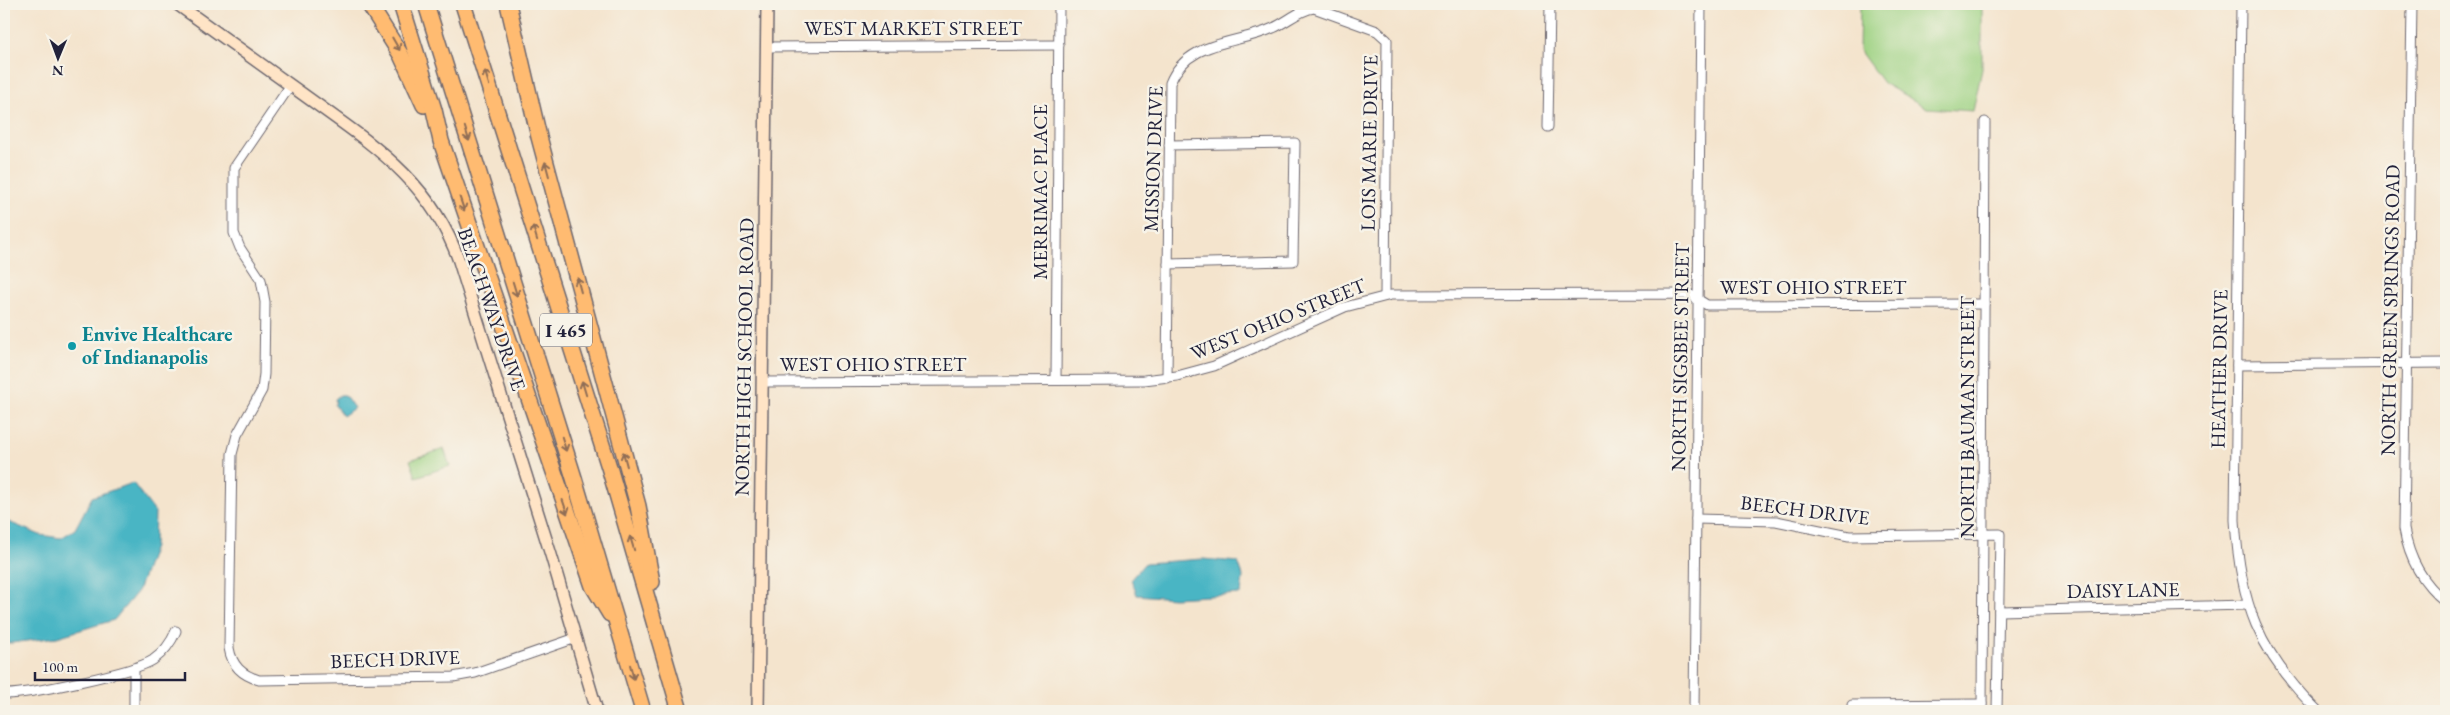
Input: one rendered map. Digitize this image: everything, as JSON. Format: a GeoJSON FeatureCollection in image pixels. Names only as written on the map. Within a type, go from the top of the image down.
{"type":"FeatureCollection","features":[{"type":"Feature","properties":{"kind":"highway"},"geometry":{"type":"LineString","coordinates":[[369,4],[402,55],[441,141],[593,586],[622,634]]}},
{"type":"Feature","properties":{"kind":"highway"},"geometry":{"type":"LineString","coordinates":[[401,4],[434,110],[441,141]]}},
{"type":"Feature","properties":{"kind":"highway","name":"I 465"},"geometry":{"type":"LineString","coordinates":[[426,4],[622,634],[643,711]]}},
{"type":"Feature","properties":{"kind":"highway","name":"I 465"},"geometry":{"type":"LineString","coordinates":[[463,4],[666,657],[680,711]]}},
{"type":"Feature","properties":{"kind":"highway"},"geometry":{"type":"LineString","coordinates":[[508,4],[539,137],[638,506],[666,657]]}},
{"type":"Feature","properties":{"kind":"street","name":"BEACHWAY DRIVE"},"geometry":{"type":"LineString","coordinates":[[177,4],[396,164],[425,196],[445,227],[460,262],[597,711]]}},
{"type":"Feature","properties":{"kind":"street","name":"NORTH HIGH SCHOOL ROAD"},"geometry":{"type":"LineString","coordinates":[[758,711],[767,4]]}},
{"type":"Feature","properties":{"kind":"street","name":"MERRIMAC PLACE"},"geometry":{"type":"LineString","coordinates":[[1056,380],[1059,4]]}},
{"type":"Feature","properties":{"kind":"street"},"geometry":{"type":"LineString","coordinates":[[1548,127],[1550,4]]}},
{"type":"Feature","properties":{"kind":"street","name":"NORTH SIGSBEE STREET"},"geometry":{"type":"LineString","coordinates":[[1694,711],[1701,4]]}},
{"type":"Feature","properties":{"kind":"street","name":"HEATHER DRIVE"},"geometry":{"type":"LineString","coordinates":[[2241,4],[2235,520],[2238,562],[2248,605],[2260,636],[2277,664],[2299,692],[2318,711]]}},
{"type":"Feature","properties":{"kind":"street","name":"NORTH GREEN SPRINGS ROAD"},"geometry":{"type":"LineString","coordinates":[[2412,4],[2404,529],[2415,565],[2430,588],[2446,602]]}},
{"type":"Feature","properties":{"kind":"street","name":"MISSION DRIVE"},"geometry":{"type":"LineString","coordinates":[[1167,378],[1170,83],[1186,60],[1202,49],[1261,33],[1315,6]]}},
{"type":"Feature","properties":{"kind":"street","name":"LOIS MARIE DRIVE"},"geometry":{"type":"LineString","coordinates":[[1315,6],[1378,31],[1387,40],[1386,296]]}},
{"type":"Feature","properties":{"kind":"street","name":"WEST MARKET STREET"},"geometry":{"type":"LineString","coordinates":[[767,47],[1059,45]]}},
{"type":"Feature","properties":{"kind":"street","name":"BEECH DRIVE"},"geometry":{"type":"LineString","coordinates":[[290,86],[234,168],[234,233],[240,248],[258,273],[265,298],[262,390],[237,436],[232,454],[229,648],[234,665],[249,677],[264,681],[453,677],[475,673],[576,638]]}},
{"type":"Feature","properties":{"kind":"street","name":"NORTH BAUMAN STREET"},"geometry":{"type":"LineString","coordinates":[[1982,708],[1985,122]]}},
{"type":"Feature","properties":{"kind":"street"},"geometry":{"type":"LineString","coordinates":[[1168,264],[1293,261],[1295,143],[1169,146]]}},
{"type":"Feature","properties":{"kind":"street","name":"WEST OHIO STREET"},"geometry":{"type":"LineString","coordinates":[[762,382],[1144,380],[1167,378],[1214,366],[1345,307],[1401,294],[1689,294],[1707,305],[1984,304]]}},
{"type":"Feature","properties":{"kind":"street"},"geometry":{"type":"LineString","coordinates":[[2237,365],[2446,363]]}},
{"type":"Feature","properties":{"kind":"street","name":"BEECH DRIVE"},"geometry":{"type":"LineString","coordinates":[[1696,519],[1765,520],[1849,536],[2000,534]]}},
{"type":"Feature","properties":{"kind":"street","name":"NORTH BAUMAN STREET"},"geometry":{"type":"LineString","coordinates":[[1997,711],[2000,534]]}},
{"type":"Feature","properties":{"kind":"street","name":"DAISY LANE"},"geometry":{"type":"LineString","coordinates":[[1999,611],[2248,605]]}},
{"type":"Feature","properties":{"kind":"street"},"geometry":{"type":"LineString","coordinates":[[4,694],[25,692],[134,668],[156,658],[166,648],[176,631]]}},
{"type":"Feature","properties":{"kind":"street"},"geometry":{"type":"LineString","coordinates":[[134,668],[134,711]]}},
{"type":"Feature","properties":{"kind":"street"},"geometry":{"type":"LineString","coordinates":[[1852,706],[1982,708]]}},
{"type":"Feature","properties":{"kind":"green space"},"geometry":{"type":"Polygon","coordinates":[[[1860,4],[1982,4],[1982,69],[1973,111],[1927,108],[1883,83],[1859,50],[1860,4]]]}},
{"type":"Feature","properties":{"kind":"green space"},"geometry":{"type":"Polygon","coordinates":[[[444,449],[450,466],[416,477],[410,460],[444,449]]]}},
{"type":"Feature","properties":{"kind":"water"},"geometry":{"type":"Polygon","coordinates":[[[340,395],[345,395],[354,408],[343,416],[334,404],[336,403],[335,399],[340,395]]]}},
{"type":"Feature","properties":{"kind":"water"},"geometry":{"type":"Polygon","coordinates":[[[133,483],[155,512],[154,547],[138,591],[114,620],[57,637],[4,644],[4,520],[40,535],[61,538],[75,529],[92,497],[133,483]]]}},
{"type":"Feature","properties":{"kind":"water"},"geometry":{"type":"Polygon","coordinates":[[[1203,559],[1238,562],[1243,576],[1241,594],[1174,598],[1137,595],[1131,579],[1145,563],[1203,559]]]}},
{"type":"Feature","properties":{"kind":"place","name":"Envive Healthcare of Indianapolis"},"geometry":{"type":"Point","coordinates":[72,346]}}]}
